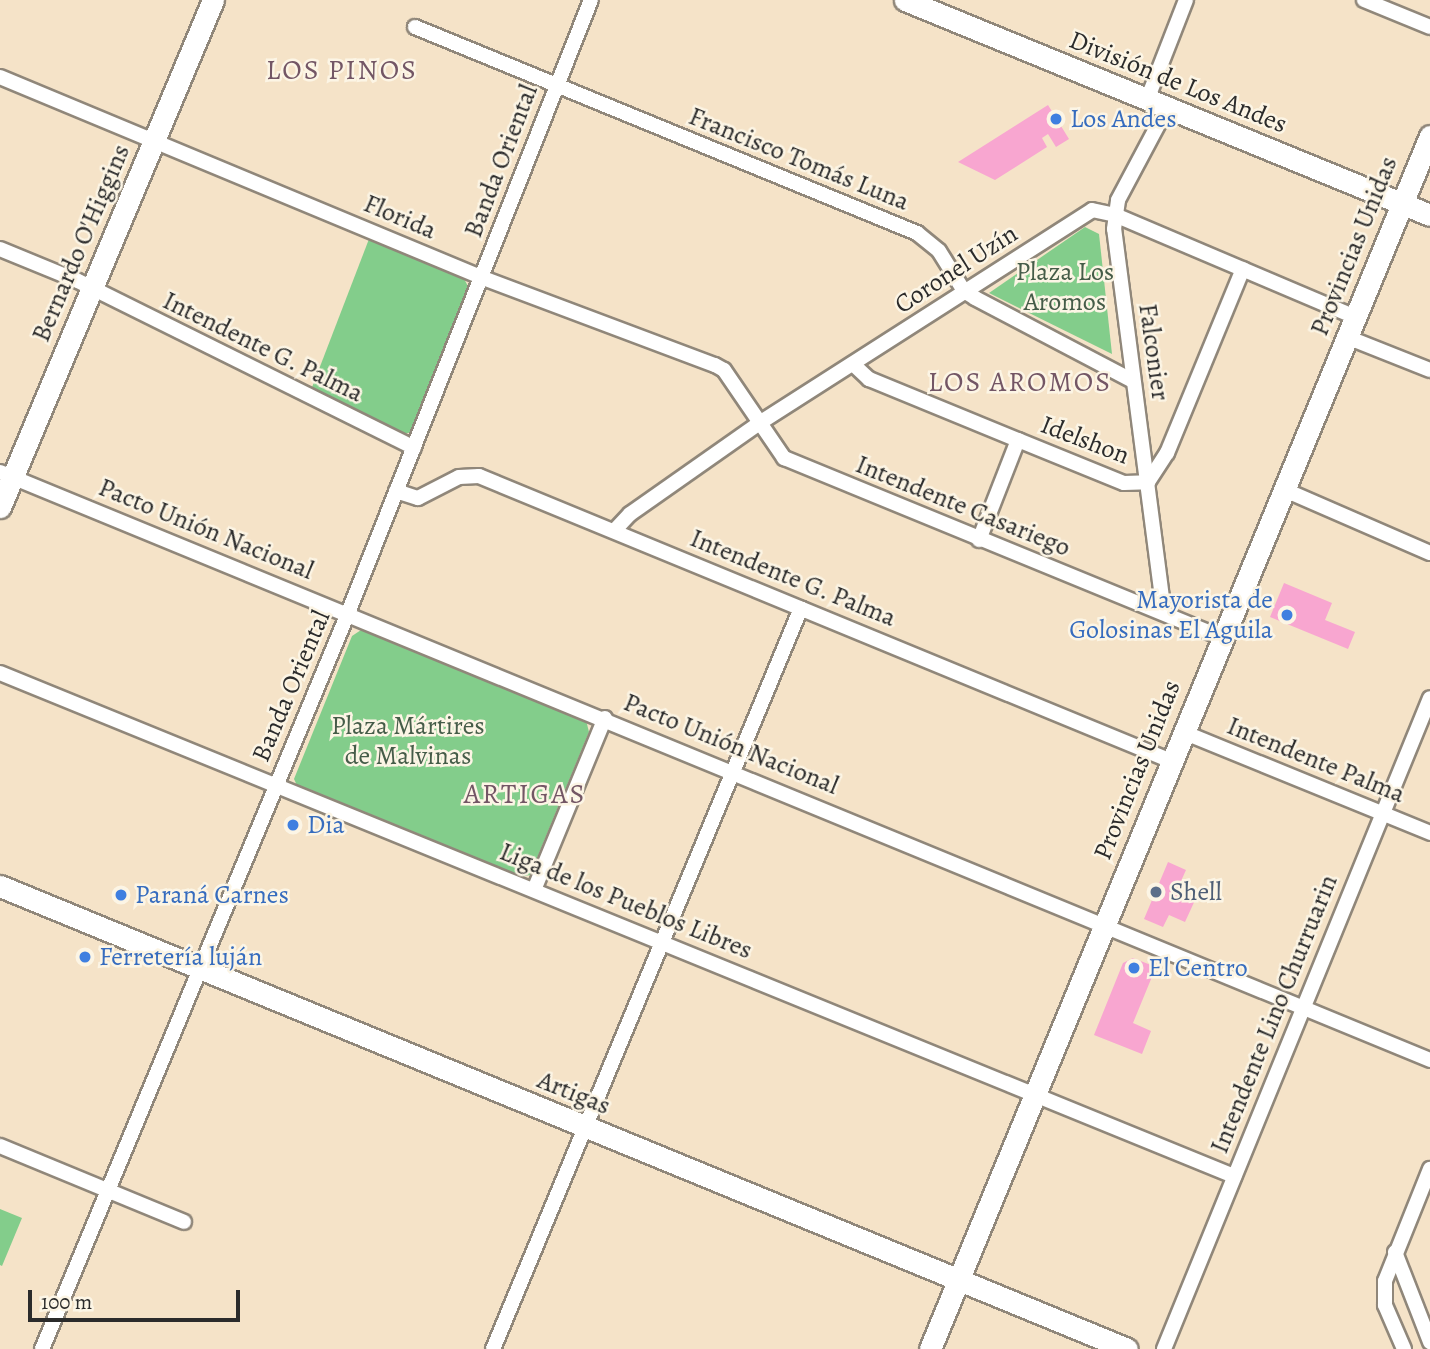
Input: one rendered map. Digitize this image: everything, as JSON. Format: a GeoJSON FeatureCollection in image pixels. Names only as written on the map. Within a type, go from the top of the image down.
{"type":"FeatureCollection","features":[{"type":"Feature","properties":{"kind":"street","name":"Bernardo O'Higgins"},"geometry":{"type":"LineString","coordinates":[[0,507],[6,475],[92,289],[213,0]]}},
{"type":"Feature","properties":{"kind":"street","name":"Banda Oriental"},"geometry":{"type":"LineString","coordinates":[[41,1349],[348,613],[591,0]]}},
{"type":"Feature","properties":{"kind":"street","name":"División de Los Andes"},"geometry":{"type":"LineString","coordinates":[[905,0],[1430,215]]}},
{"type":"Feature","properties":{"kind":"street"},"geometry":{"type":"LineString","coordinates":[[1147,100],[1186,0]]}},
{"type":"Feature","properties":{"kind":"street"},"geometry":{"type":"LineString","coordinates":[[1364,0],[1430,27]]}},
{"type":"Feature","properties":{"kind":"street","name":"Francisco Tomás Luna"},"geometry":{"type":"LineString","coordinates":[[415,27],[917,233],[939,251],[964,291],[1133,381]]}},
{"type":"Feature","properties":{"kind":"street","name":"Florida"},"geometry":{"type":"LineString","coordinates":[[0,77],[483,278],[715,365],[724,370],[761,422]]}},
{"type":"Feature","properties":{"kind":"street","name":"Falconier"},"geometry":{"type":"LineString","coordinates":[[1164,613],[1133,381],[1115,215],[1124,186],[1167,108]]}},
{"type":"Feature","properties":{"kind":"street","name":"Provincias Unidas"},"geometry":{"type":"LineString","coordinates":[[930,1349],[1430,136]]}},
{"type":"Feature","properties":{"kind":"street","name":"Coronel Uzín"},"geometry":{"type":"LineString","coordinates":[[614,531],[630,514],[761,422],[854,365],[1088,212],[1115,215],[1243,269],[1430,370]]}},
{"type":"Feature","properties":{"kind":"street","name":"Intendente G. Palma"},"geometry":{"type":"LineString","coordinates":[[0,249],[92,289],[414,447]]}},
{"type":"Feature","properties":{"kind":"street"},"geometry":{"type":"LineString","coordinates":[[1148,482],[1167,453],[1243,269]]}},
{"type":"Feature","properties":{"kind":"street","name":"Idelshon"},"geometry":{"type":"LineString","coordinates":[[854,365],[869,379],[1018,440],[1124,482],[1148,482]]}},
{"type":"Feature","properties":{"kind":"street","name":"Intendente Casariego"},"geometry":{"type":"LineString","coordinates":[[761,422],[784,458],[979,540],[1164,613]]}},
{"type":"Feature","properties":{"kind":"street"},"geometry":{"type":"LineString","coordinates":[[979,540],[1018,440]]}},
{"type":"Feature","properties":{"kind":"street","name":"Pacto Unión Nacional"},"geometry":{"type":"LineString","coordinates":[[6,475],[605,718],[1430,1060]]}},
{"type":"Feature","properties":{"kind":"street","name":"Intendente G. Palma"},"geometry":{"type":"LineString","coordinates":[[396,491],[418,498],[459,477],[480,476],[1171,761]]}},
{"type":"Feature","properties":{"kind":"street"},"geometry":{"type":"LineString","coordinates":[[1285,490],[1430,553]]}},
{"type":"Feature","properties":{"kind":"street"},"geometry":{"type":"LineString","coordinates":[[493,1349],[660,941],[801,608]]}},
{"type":"Feature","properties":{"kind":"street"},"geometry":{"type":"LineString","coordinates":[[1164,613],[1223,638]]}},
{"type":"Feature","properties":{"kind":"street","name":"Liga de los Pueblos Libres"},"geometry":{"type":"LineString","coordinates":[[0,673],[1234,1176]]}},
{"type":"Feature","properties":{"kind":"street","name":"Intendente Lino Churruarin"},"geometry":{"type":"LineString","coordinates":[[1164,1349],[1430,698]]}},
{"type":"Feature","properties":{"kind":"street"},"geometry":{"type":"LineString","coordinates":[[534,890],[605,718]]}},
{"type":"Feature","properties":{"kind":"street","name":"Intendente Palma"},"geometry":{"type":"LineString","coordinates":[[1183,732],[1430,833]]}},
{"type":"Feature","properties":{"kind":"street","name":"Artigas"},"geometry":{"type":"LineString","coordinates":[[0,886],[957,1280],[1105,1345],[1127,1349]]}},
{"type":"Feature","properties":{"kind":"street"},"geometry":{"type":"LineString","coordinates":[[0,1146],[184,1222]]}},
{"type":"Feature","properties":{"kind":"street"},"geometry":{"type":"LineString","coordinates":[[1404,1349],[1385,1305],[1385,1281],[1430,1169]]}},
{"type":"Feature","properties":{"kind":"street"},"geometry":{"type":"LineString","coordinates":[[1395,1251],[1430,1342]]}},
{"type":"Feature","properties":{"kind":"green space","name":"Plaza Los Aromos"},"geometry":{"type":"Polygon","coordinates":[[[1085,227],[1099,234],[1112,354],[989,293],[1085,227]]]}},
{"type":"Feature","properties":{"kind":"green space"},"geometry":{"type":"Polygon","coordinates":[[[369,239],[463,277],[469,288],[413,432],[403,434],[311,390],[369,239]]]}},
{"type":"Feature","properties":{"kind":"green space","name":"Plaza Mártires de Malvinas"},"geometry":{"type":"Polygon","coordinates":[[[361,630],[586,720],[589,732],[530,875],[517,878],[299,790],[294,779],[352,636],[361,630]]]}},
{"type":"Feature","properties":{"kind":"green space"},"geometry":{"type":"Polygon","coordinates":[[[0,1209],[22,1218],[2,1266],[0,1265],[0,1209]]]}},
{"type":"Feature","properties":{"kind":"building"},"geometry":{"type":"Polygon","coordinates":[[[1048,105],[1069,139],[1056,147],[1048,134],[1042,138],[1047,147],[995,180],[958,162],[1048,105]]]}},
{"type":"Feature","properties":{"kind":"building"},"geometry":{"type":"Polygon","coordinates":[[[1284,583],[1332,603],[1325,620],[1355,632],[1348,649],[1270,617],[1284,583]]]}},
{"type":"Feature","properties":{"kind":"building"},"geometry":{"type":"Polygon","coordinates":[[[1168,862],[1186,870],[1177,890],[1196,898],[1185,922],[1169,915],[1163,927],[1144,919],[1168,862]]]}},
{"type":"Feature","properties":{"kind":"building"},"geometry":{"type":"Polygon","coordinates":[[[1133,958],[1156,967],[1133,1023],[1151,1031],[1142,1054],[1094,1035],[1123,963],[1133,958]]]}},
{"type":"Feature","properties":{"kind":"place","name":"Los Andes"},"geometry":{"type":"Point","coordinates":[1056,119]}},
{"type":"Feature","properties":{"kind":"place","name":"Mayorista de Golosinas El Aguila"},"geometry":{"type":"Point","coordinates":[1287,615]}},
{"type":"Feature","properties":{"kind":"place","name":"Dia"},"geometry":{"type":"Point","coordinates":[293,825]}},
{"type":"Feature","properties":{"kind":"place","name":"Shell"},"geometry":{"type":"Point","coordinates":[1156,892]}},
{"type":"Feature","properties":{"kind":"place","name":"Paraná Carnes"},"geometry":{"type":"Point","coordinates":[121,895]}},
{"type":"Feature","properties":{"kind":"place","name":"Ferretería luján"},"geometry":{"type":"Point","coordinates":[85,957]}},
{"type":"Feature","properties":{"kind":"place","name":"El Centro"},"geometry":{"type":"Point","coordinates":[1134,968]}},
{"type":"Feature","properties":{"kind":"district","name":"LOS PINOS"},"geometry":{"type":"Point","coordinates":[342,70]}},
{"type":"Feature","properties":{"kind":"district","name":"LOS AROMOS"},"geometry":{"type":"Point","coordinates":[1020,382]}},
{"type":"Feature","properties":{"kind":"district","name":"ARTIGAS"},"geometry":{"type":"Point","coordinates":[525,794]}}]}
